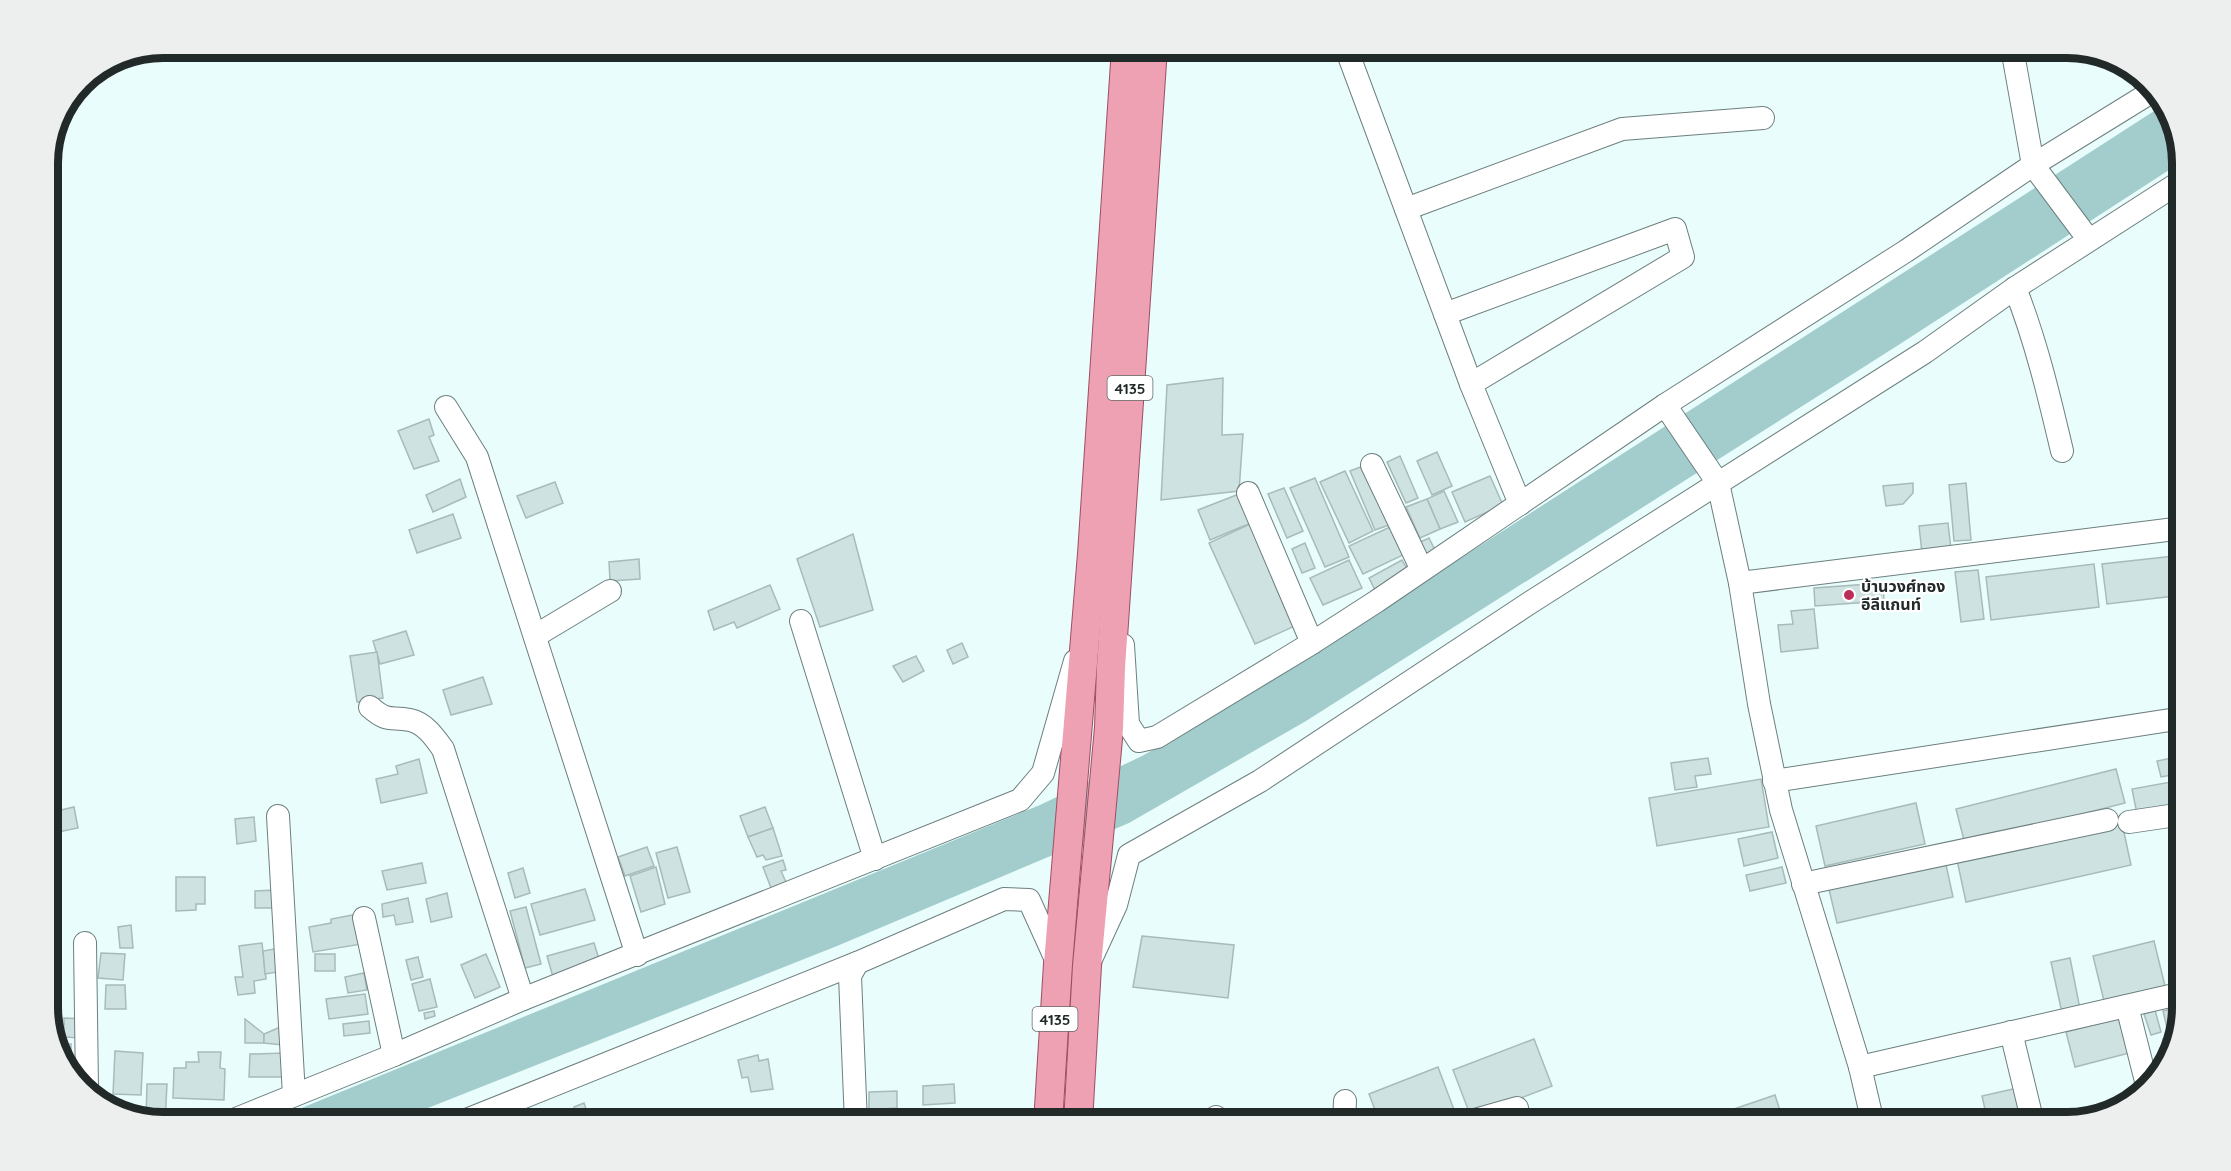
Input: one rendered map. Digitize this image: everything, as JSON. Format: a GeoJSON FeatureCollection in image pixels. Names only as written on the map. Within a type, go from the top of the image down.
{"type":"FeatureCollection","features":[{"type":"Feature","properties":{"kind":"main road","name":"4135"},"geometry":{"type":"LineString","coordinates":[[1049,1112],[1058,964],[1087,619],[1125,58]]}},
{"type":"Feature","properties":{"kind":"main road","name":"4135"},"geometry":{"type":"LineString","coordinates":[[1079,1112],[1087,966],[1109,728],[1118,556],[1152,58]]}},
{"type":"Feature","properties":{"kind":"street"},"geometry":{"type":"LineString","coordinates":[[1350,58],[1471,384],[1520,504]]}},
{"type":"Feature","properties":{"kind":"street"},"geometry":{"type":"LineString","coordinates":[[2014,58],[2032,165],[2089,240]]}},
{"type":"Feature","properties":{"kind":"street"},"geometry":{"type":"LineString","coordinates":[[1118,556],[1128,724],[1139,741],[1156,737],[1312,643],[1665,405],[1906,250],[2032,165],[2147,95]]}},
{"type":"Feature","properties":{"kind":"street"},"geometry":{"type":"LineString","coordinates":[[1406,209],[1622,129],[1763,118]]}},
{"type":"Feature","properties":{"kind":"street"},"geometry":{"type":"LineString","coordinates":[[1087,966],[1116,905],[1129,855],[1260,781],[1531,602],[1925,352],[2015,288],[2172,187]]}},
{"type":"Feature","properties":{"kind":"street"},"geometry":{"type":"LineString","coordinates":[[1445,314],[1676,229],[1683,257],[1471,384]]}},
{"type":"Feature","properties":{"kind":"street"},"geometry":{"type":"LineString","coordinates":[[2015,288],[2030,324],[2062,451]]}},
{"type":"Feature","properties":{"kind":"street"},"geometry":{"type":"LineString","coordinates":[[1665,405],[1718,483],[1740,583],[1774,782],[1860,1067],[1870,1112]]}},
{"type":"Feature","properties":{"kind":"street"},"geometry":{"type":"LineString","coordinates":[[446,407],[477,457],[637,955]]}},
{"type":"Feature","properties":{"kind":"street"},"geometry":{"type":"LineString","coordinates":[[1372,465],[1422,570]]}},
{"type":"Feature","properties":{"kind":"street"},"geometry":{"type":"LineString","coordinates":[[1248,493],[1312,643]]}},
{"type":"Feature","properties":{"kind":"street"},"geometry":{"type":"LineString","coordinates":[[1740,583],[2172,529]]}},
{"type":"Feature","properties":{"kind":"street"},"geometry":{"type":"LineString","coordinates":[[535,636],[610,591]]}},
{"type":"Feature","properties":{"kind":"street"},"geometry":{"type":"LineString","coordinates":[[253,1112],[394,1055],[523,999],[1020,800],[1043,774],[1087,619]]}},
{"type":"Feature","properties":{"kind":"street"},"geometry":{"type":"LineString","coordinates":[[801,621],[875,859]]}},
{"type":"Feature","properties":{"kind":"street"},"geometry":{"type":"LineString","coordinates":[[370,707],[380,716],[412,720],[421,724],[443,749],[523,999]]}},
{"type":"Feature","properties":{"kind":"street"},"geometry":{"type":"LineString","coordinates":[[1774,782],[2172,720]]}},
{"type":"Feature","properties":{"kind":"street"},"geometry":{"type":"LineString","coordinates":[[1803,884],[2118,821],[2172,815]]}},
{"type":"Feature","properties":{"kind":"street"},"geometry":{"type":"LineString","coordinates":[[278,816],[294,1095]]}},
{"type":"Feature","properties":{"kind":"street"},"geometry":{"type":"LineString","coordinates":[[486,1112],[857,963],[1004,899],[1029,900],[1058,964]]}},
{"type":"Feature","properties":{"kind":"street"},"geometry":{"type":"LineString","coordinates":[[364,918],[394,1055]]}},
{"type":"Feature","properties":{"kind":"street"},"geometry":{"type":"LineString","coordinates":[[85,943],[87,1079]]}},
{"type":"Feature","properties":{"kind":"street"},"geometry":{"type":"LineString","coordinates":[[856,1112],[850,976],[857,963]]}},
{"type":"Feature","properties":{"kind":"street"},"geometry":{"type":"LineString","coordinates":[[1860,1067],[2172,996]]}},
{"type":"Feature","properties":{"kind":"street"},"geometry":{"type":"LineString","coordinates":[[2127,1006],[2145,1078]]}},
{"type":"Feature","properties":{"kind":"street"},"geometry":{"type":"LineString","coordinates":[[2011,1032],[2030,1112]]}},
{"type":"Feature","properties":{"kind":"street"},"geometry":{"type":"LineString","coordinates":[[1500,1112],[1517,1107]]}},
{"type":"Feature","properties":{"kind":"water"},"geometry":{"type":"Polygon","coordinates":[[[2157,109],[2167,130],[2172,168],[1900,344],[1306,721],[1129,823],[837,946],[418,1112],[292,1112],[1040,805],[1142,756],[1239,701],[2157,109]]]}},
{"type":"Feature","properties":{"kind":"building"},"geometry":{"type":"Polygon","coordinates":[[[1223,378],[1222,435],[1243,434],[1239,491],[1161,500],[1167,385],[1223,378]]]}},
{"type":"Feature","properties":{"kind":"building"},"geometry":{"type":"Polygon","coordinates":[[[429,419],[434,435],[429,437],[439,461],[414,469],[398,431],[429,419]]]}},
{"type":"Feature","properties":{"kind":"building"},"geometry":{"type":"Polygon","coordinates":[[[1437,452],[1452,486],[1432,495],[1417,461],[1437,452]]]}},
{"type":"Feature","properties":{"kind":"building"},"geometry":{"type":"Polygon","coordinates":[[[1400,456],[1418,498],[1406,503],[1387,462],[1400,456]]]}},
{"type":"Feature","properties":{"kind":"building"},"geometry":{"type":"Polygon","coordinates":[[[1363,466],[1389,525],[1375,530],[1350,471],[1363,466]]]}},
{"type":"Feature","properties":{"kind":"building"},"geometry":{"type":"Polygon","coordinates":[[[1345,471],[1373,531],[1349,543],[1320,482],[1345,471]]]}},
{"type":"Feature","properties":{"kind":"building"},"geometry":{"type":"Polygon","coordinates":[[[1490,476],[1503,505],[1465,522],[1452,492],[1490,476]]]}},
{"type":"Feature","properties":{"kind":"building"},"geometry":{"type":"Polygon","coordinates":[[[1315,478],[1349,557],[1325,567],[1290,488],[1315,478]]]}},
{"type":"Feature","properties":{"kind":"building"},"geometry":{"type":"Polygon","coordinates":[[[460,479],[466,497],[433,512],[426,495],[460,479]]]}},
{"type":"Feature","properties":{"kind":"building"},"geometry":{"type":"Polygon","coordinates":[[[555,482],[563,503],[526,518],[517,496],[555,482]]]}},
{"type":"Feature","properties":{"kind":"building"},"geometry":{"type":"Polygon","coordinates":[[[1913,483],[1913,493],[1903,504],[1886,506],[1883,486],[1913,483]]]}},
{"type":"Feature","properties":{"kind":"building"},"geometry":{"type":"Polygon","coordinates":[[[1966,483],[1971,540],[1954,541],[1949,485],[1966,483]]]}},
{"type":"Feature","properties":{"kind":"building"},"geometry":{"type":"Polygon","coordinates":[[[1284,488],[1303,531],[1287,538],[1268,494],[1284,488]]]}},
{"type":"Feature","properties":{"kind":"building"},"geometry":{"type":"Polygon","coordinates":[[[1444,491],[1458,522],[1440,529],[1427,499],[1444,491]]]}},
{"type":"Feature","properties":{"kind":"building"},"geometry":{"type":"Polygon","coordinates":[[[1239,494],[1251,523],[1210,540],[1198,510],[1239,494]]]}},
{"type":"Feature","properties":{"kind":"building"},"geometry":{"type":"Polygon","coordinates":[[[1427,499],[1440,529],[1420,538],[1406,507],[1427,499]]]}},
{"type":"Feature","properties":{"kind":"building"},"geometry":{"type":"Polygon","coordinates":[[[453,514],[461,538],[417,553],[409,530],[453,514]]]}},
{"type":"Feature","properties":{"kind":"building"},"geometry":{"type":"Polygon","coordinates":[[[1948,523],[1951,549],[1922,553],[1919,526],[1948,523]]]}},
{"type":"Feature","properties":{"kind":"building"},"geometry":{"type":"Polygon","coordinates":[[[1250,524],[1297,625],[1255,644],[1209,543],[1250,524]]]}},
{"type":"Feature","properties":{"kind":"building"},"geometry":{"type":"Polygon","coordinates":[[[1390,527],[1403,555],[1363,574],[1349,546],[1390,527]]]}},
{"type":"Feature","properties":{"kind":"building"},"geometry":{"type":"Polygon","coordinates":[[[853,534],[873,610],[820,627],[797,559],[853,534]]]}},
{"type":"Feature","properties":{"kind":"building"},"geometry":{"type":"Polygon","coordinates":[[[1429,538],[1437,554],[1425,559],[1418,543],[1429,538]]]}},
{"type":"Feature","properties":{"kind":"building"},"geometry":{"type":"Polygon","coordinates":[[[1305,543],[1315,568],[1302,573],[1292,549],[1305,543]]]}},
{"type":"Feature","properties":{"kind":"building"},"geometry":{"type":"Polygon","coordinates":[[[2172,556],[2172,596],[2107,604],[2102,564],[2172,556]]]}},
{"type":"Feature","properties":{"kind":"building"},"geometry":{"type":"Polygon","coordinates":[[[639,559],[640,579],[610,581],[609,562],[639,559]]]}},
{"type":"Feature","properties":{"kind":"building"},"geometry":{"type":"Polygon","coordinates":[[[1349,560],[1362,588],[1323,605],[1310,578],[1349,560]]]}},
{"type":"Feature","properties":{"kind":"building"},"geometry":{"type":"Polygon","coordinates":[[[1402,560],[1410,574],[1376,592],[1369,578],[1402,560]]]}},
{"type":"Feature","properties":{"kind":"building"},"geometry":{"type":"Polygon","coordinates":[[[2094,564],[2099,607],[1991,620],[1986,577],[2094,564]]]}},
{"type":"Feature","properties":{"kind":"building"},"geometry":{"type":"Polygon","coordinates":[[[1978,570],[1984,619],[1961,622],[1955,572],[1978,570]]]}},
{"type":"Feature","properties":{"kind":"building","name":"บ้านวงศ์ทอง อีลีแกนท์"},"geometry":{"type":"Polygon","coordinates":[[[1883,583],[1884,601],[1815,606],[1814,588],[1883,583]]]}},
{"type":"Feature","properties":{"kind":"building"},"geometry":{"type":"Polygon","coordinates":[[[770,585],[780,609],[737,628],[734,622],[714,630],[708,611],[770,585]]]}},
{"type":"Feature","properties":{"kind":"building"},"geometry":{"type":"Polygon","coordinates":[[[1814,609],[1818,648],[1781,652],[1778,625],[1793,624],[1791,611],[1814,609]]]}},
{"type":"Feature","properties":{"kind":"building"},"geometry":{"type":"Polygon","coordinates":[[[406,631],[414,655],[380,664],[373,641],[406,631]]]}},
{"type":"Feature","properties":{"kind":"building"},"geometry":{"type":"Polygon","coordinates":[[[962,643],[968,657],[953,664],[947,650],[962,643]]]}},
{"type":"Feature","properties":{"kind":"building"},"geometry":{"type":"Polygon","coordinates":[[[377,652],[383,698],[357,702],[350,656],[377,652]]]}},
{"type":"Feature","properties":{"kind":"building"},"geometry":{"type":"Polygon","coordinates":[[[916,656],[924,671],[903,682],[893,666],[916,656]]]}},
{"type":"Feature","properties":{"kind":"building"},"geometry":{"type":"Polygon","coordinates":[[[483,677],[492,704],[451,715],[443,690],[483,677]]]}},
{"type":"Feature","properties":{"kind":"building"},"geometry":{"type":"Polygon","coordinates":[[[2169,741],[2172,741],[2172,758],[2169,741]]]}},
{"type":"Feature","properties":{"kind":"building"},"geometry":{"type":"Polygon","coordinates":[[[1708,758],[1711,774],[1695,776],[1697,787],[1675,790],[1671,763],[1708,758]]]}},
{"type":"Feature","properties":{"kind":"building"},"geometry":{"type":"Polygon","coordinates":[[[2172,758],[2172,775],[2161,777],[2157,761],[2172,758]]]}},
{"type":"Feature","properties":{"kind":"building"},"geometry":{"type":"Polygon","coordinates":[[[419,759],[427,793],[381,803],[376,779],[398,774],[396,766],[419,759]]]}},
{"type":"Feature","properties":{"kind":"building"},"geometry":{"type":"Polygon","coordinates":[[[2116,769],[2125,803],[1965,844],[1956,809],[2116,769]]]}},
{"type":"Feature","properties":{"kind":"building"},"geometry":{"type":"Polygon","coordinates":[[[1761,779],[1769,827],[1657,846],[1649,798],[1761,779]]]}},
{"type":"Feature","properties":{"kind":"building"},"geometry":{"type":"Polygon","coordinates":[[[2172,782],[2172,808],[2137,814],[2132,789],[2172,782]]]}},
{"type":"Feature","properties":{"kind":"building"},"geometry":{"type":"Polygon","coordinates":[[[1916,803],[1925,844],[1825,866],[1816,826],[1916,803]]]}},
{"type":"Feature","properties":{"kind":"building"},"geometry":{"type":"Polygon","coordinates":[[[74,807],[78,828],[59,832],[59,810],[74,807]]]}},
{"type":"Feature","properties":{"kind":"building"},"geometry":{"type":"Polygon","coordinates":[[[765,807],[773,828],[748,837],[740,816],[765,807]]]}},
{"type":"Feature","properties":{"kind":"building"},"geometry":{"type":"Polygon","coordinates":[[[254,817],[256,841],[237,844],[235,819],[254,817]]]}},
{"type":"Feature","properties":{"kind":"building"},"geometry":{"type":"Polygon","coordinates":[[[2122,823],[2131,865],[1966,902],[1957,860],[2122,823]]]}},
{"type":"Feature","properties":{"kind":"building"},"geometry":{"type":"Polygon","coordinates":[[[773,828],[782,856],[766,860],[763,855],[757,857],[748,837],[773,828]]]}},
{"type":"Feature","properties":{"kind":"building"},"geometry":{"type":"Polygon","coordinates":[[[1772,832],[1778,858],[1744,866],[1738,839],[1772,832]]]}},
{"type":"Feature","properties":{"kind":"building"},"geometry":{"type":"Polygon","coordinates":[[[647,847],[654,866],[625,876],[618,857],[647,847]]]}},
{"type":"Feature","properties":{"kind":"building"},"geometry":{"type":"Polygon","coordinates":[[[677,847],[690,892],[668,898],[656,853],[677,847]]]}},
{"type":"Feature","properties":{"kind":"building"},"geometry":{"type":"Polygon","coordinates":[[[783,860],[786,870],[781,871],[786,882],[771,888],[763,867],[783,860]]]}},
{"type":"Feature","properties":{"kind":"building"},"geometry":{"type":"Polygon","coordinates":[[[1945,860],[1953,897],[1837,923],[1828,885],[1945,860]]]}},
{"type":"Feature","properties":{"kind":"building"},"geometry":{"type":"Polygon","coordinates":[[[422,863],[426,883],[387,890],[382,871],[422,863]]]}},
{"type":"Feature","properties":{"kind":"building"},"geometry":{"type":"Polygon","coordinates":[[[656,867],[665,904],[641,912],[630,876],[656,867]]]}},
{"type":"Feature","properties":{"kind":"building"},"geometry":{"type":"Polygon","coordinates":[[[1782,867],[1786,883],[1750,891],[1746,875],[1782,867]]]}},
{"type":"Feature","properties":{"kind":"building"},"geometry":{"type":"Polygon","coordinates":[[[523,868],[530,893],[515,898],[508,873],[523,868]]]}},
{"type":"Feature","properties":{"kind":"building"},"geometry":{"type":"Polygon","coordinates":[[[176,877],[205,877],[205,904],[196,904],[196,910],[176,911],[176,877]]]}},
{"type":"Feature","properties":{"kind":"building"},"geometry":{"type":"Polygon","coordinates":[[[585,889],[595,920],[540,935],[531,904],[585,889]]]}},
{"type":"Feature","properties":{"kind":"building"},"geometry":{"type":"Polygon","coordinates":[[[275,890],[275,908],[255,908],[255,891],[275,890]]]}},
{"type":"Feature","properties":{"kind":"building"},"geometry":{"type":"Polygon","coordinates":[[[447,893],[452,917],[431,922],[426,899],[447,893]]]}},
{"type":"Feature","properties":{"kind":"building"},"geometry":{"type":"Polygon","coordinates":[[[408,898],[413,922],[396,925],[394,915],[383,917],[382,904],[408,898]]]}},
{"type":"Feature","properties":{"kind":"building"},"geometry":{"type":"Polygon","coordinates":[[[526,907],[541,964],[525,968],[510,911],[526,907]]]}},
{"type":"Feature","properties":{"kind":"building"},"geometry":{"type":"Polygon","coordinates":[[[358,914],[362,944],[313,952],[309,927],[331,923],[331,919],[358,914]]]}},
{"type":"Feature","properties":{"kind":"building"},"geometry":{"type":"Polygon","coordinates":[[[131,925],[133,948],[120,948],[118,927],[131,925]]]}},
{"type":"Feature","properties":{"kind":"building"},"geometry":{"type":"Polygon","coordinates":[[[1142,936],[1234,945],[1228,998],[1133,987],[1142,936]]]}},
{"type":"Feature","properties":{"kind":"building"},"geometry":{"type":"Polygon","coordinates":[[[2154,941],[2165,986],[2104,1001],[2093,956],[2154,941]]]}},
{"type":"Feature","properties":{"kind":"building"},"geometry":{"type":"Polygon","coordinates":[[[262,943],[266,979],[254,981],[255,993],[238,995],[235,977],[243,977],[239,946],[262,943]]]}},
{"type":"Feature","properties":{"kind":"building"},"geometry":{"type":"Polygon","coordinates":[[[594,943],[600,962],[553,977],[547,956],[594,943]]]}},
{"type":"Feature","properties":{"kind":"building"},"geometry":{"type":"Polygon","coordinates":[[[274,949],[284,971],[265,974],[263,951],[274,949]]]}},
{"type":"Feature","properties":{"kind":"building"},"geometry":{"type":"Polygon","coordinates":[[[101,953],[125,954],[123,980],[98,978],[101,953]]]}},
{"type":"Feature","properties":{"kind":"building"},"geometry":{"type":"Polygon","coordinates":[[[315,954],[335,954],[335,971],[315,971],[315,954]]]}},
{"type":"Feature","properties":{"kind":"building"},"geometry":{"type":"Polygon","coordinates":[[[486,954],[500,987],[475,998],[461,965],[486,954]]]}},
{"type":"Feature","properties":{"kind":"building"},"geometry":{"type":"Polygon","coordinates":[[[418,957],[423,977],[411,980],[406,960],[418,957]]]}},
{"type":"Feature","properties":{"kind":"building"},"geometry":{"type":"Polygon","coordinates":[[[2070,958],[2080,1009],[2062,1013],[2051,962],[2070,958]]]}},
{"type":"Feature","properties":{"kind":"building"},"geometry":{"type":"Polygon","coordinates":[[[364,973],[367,990],[348,993],[345,977],[364,973]]]}},
{"type":"Feature","properties":{"kind":"building"},"geometry":{"type":"Polygon","coordinates":[[[430,979],[437,1007],[419,1011],[412,984],[430,979]]]}},
{"type":"Feature","properties":{"kind":"building"},"geometry":{"type":"Polygon","coordinates":[[[106,985],[125,985],[126,1009],[105,1009],[106,985]]]}},
{"type":"Feature","properties":{"kind":"building"},"geometry":{"type":"Polygon","coordinates":[[[365,994],[368,1014],[329,1019],[326,999],[365,994]]]}},
{"type":"Feature","properties":{"kind":"building"},"geometry":{"type":"Polygon","coordinates":[[[2172,1009],[2168,1032],[2163,1011],[2172,1009]]]}},
{"type":"Feature","properties":{"kind":"building"},"geometry":{"type":"Polygon","coordinates":[[[2155,1010],[2161,1032],[2151,1035],[2144,1014],[2155,1010]]]}},
{"type":"Feature","properties":{"kind":"building"},"geometry":{"type":"Polygon","coordinates":[[[434,1011],[435,1016],[425,1019],[424,1013],[434,1011]]]}},
{"type":"Feature","properties":{"kind":"building"},"geometry":{"type":"Polygon","coordinates":[[[2124,1017],[2133,1052],[2075,1067],[2066,1032],[2124,1017]]]}},
{"type":"Feature","properties":{"kind":"building"},"geometry":{"type":"Polygon","coordinates":[[[64,1018],[86,1019],[82,1038],[64,1037],[64,1018]]]}},
{"type":"Feature","properties":{"kind":"building"},"geometry":{"type":"Polygon","coordinates":[[[245,1019],[264,1034],[264,1043],[245,1043],[245,1019]]]}},
{"type":"Feature","properties":{"kind":"building"},"geometry":{"type":"Polygon","coordinates":[[[369,1021],[370,1033],[344,1036],[343,1024],[369,1021]]]}},
{"type":"Feature","properties":{"kind":"building"},"geometry":{"type":"Polygon","coordinates":[[[285,1025],[283,1045],[264,1043],[264,1034],[285,1025]]]}},
{"type":"Feature","properties":{"kind":"building"},"geometry":{"type":"Polygon","coordinates":[[[1534,1039],[1552,1086],[1484,1112],[1469,1112],[1453,1070],[1534,1039]]]}},
{"type":"Feature","properties":{"kind":"building"},"geometry":{"type":"Polygon","coordinates":[[[65,1044],[71,1044],[71,1057],[65,1044]]]}},
{"type":"Feature","properties":{"kind":"building"},"geometry":{"type":"Polygon","coordinates":[[[115,1051],[143,1053],[141,1095],[113,1094],[115,1051]]]}},
{"type":"Feature","properties":{"kind":"building"},"geometry":{"type":"Polygon","coordinates":[[[198,1052],[221,1052],[220,1068],[225,1069],[224,1100],[173,1098],[174,1068],[186,1068],[186,1062],[199,1062],[198,1052]]]}},
{"type":"Feature","properties":{"kind":"building"},"geometry":{"type":"Polygon","coordinates":[[[286,1053],[285,1077],[249,1077],[250,1054],[286,1053]]]}},
{"type":"Feature","properties":{"kind":"building"},"geometry":{"type":"Polygon","coordinates":[[[758,1055],[759,1061],[768,1059],[773,1089],[751,1092],[748,1077],[742,1078],[738,1060],[758,1055]]]}},
{"type":"Feature","properties":{"kind":"building"},"geometry":{"type":"Polygon","coordinates":[[[87,1062],[84,1076],[74,1063],[87,1062]]]}},
{"type":"Feature","properties":{"kind":"building"},"geometry":{"type":"Polygon","coordinates":[[[1438,1067],[1455,1112],[1376,1112],[1369,1094],[1438,1067]]]}},
{"type":"Feature","properties":{"kind":"building"},"geometry":{"type":"Polygon","coordinates":[[[147,1084],[167,1084],[166,1112],[146,1110],[147,1084]]]}},
{"type":"Feature","properties":{"kind":"building"},"geometry":{"type":"Polygon","coordinates":[[[954,1084],[955,1103],[923,1105],[923,1086],[954,1084]]]}},
{"type":"Feature","properties":{"kind":"building"},"geometry":{"type":"Polygon","coordinates":[[[2022,1087],[2027,1109],[2014,1112],[1986,1112],[1982,1096],[2022,1087]]]}},
{"type":"Feature","properties":{"kind":"building"},"geometry":{"type":"Polygon","coordinates":[[[897,1091],[897,1108],[869,1110],[869,1092],[897,1091]]]}},
{"type":"Feature","properties":{"kind":"building"},"geometry":{"type":"Polygon","coordinates":[[[1775,1095],[1780,1112],[1725,1112],[1775,1095]]]}},
{"type":"Feature","properties":{"kind":"building"},"geometry":{"type":"Polygon","coordinates":[[[584,1103],[587,1112],[576,1112],[574,1107],[584,1103]]]}},
{"type":"Feature","properties":{"kind":"place","name":"บ้านวงศ์ทอง อีลีแกนท์"},"geometry":{"type":"Point","coordinates":[1849,595]}}]}
